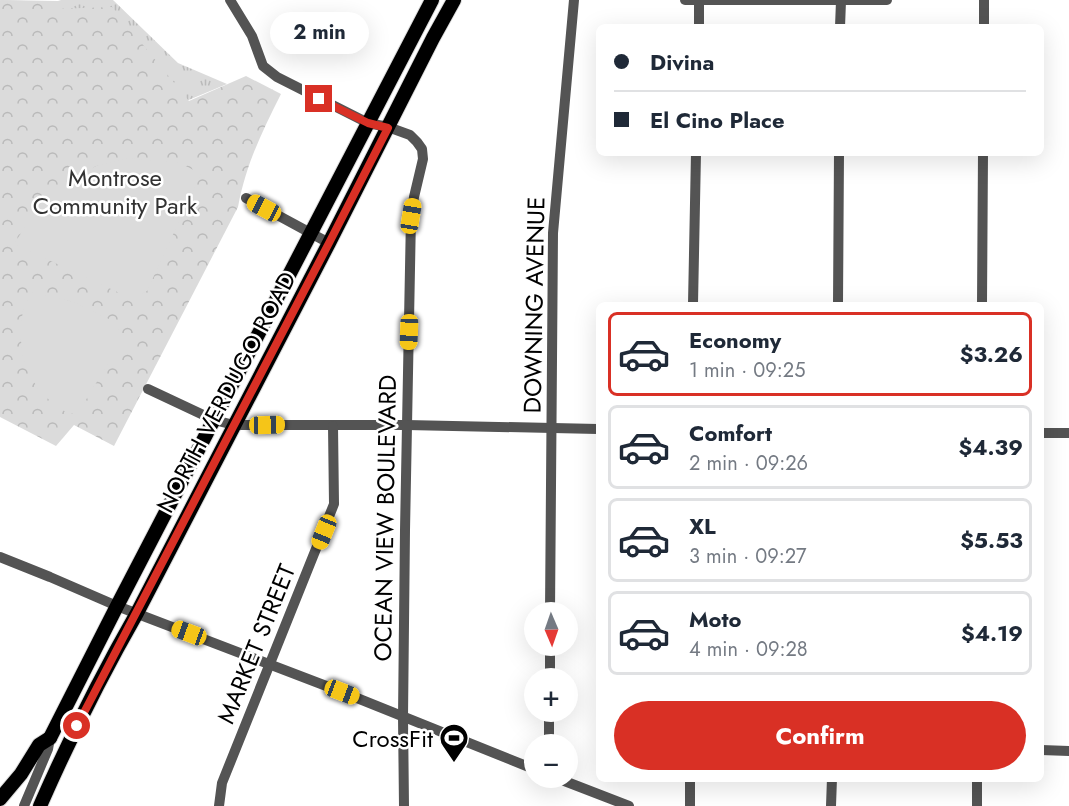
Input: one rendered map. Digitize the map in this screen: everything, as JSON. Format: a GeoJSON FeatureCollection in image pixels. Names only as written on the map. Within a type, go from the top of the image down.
{"type":"FeatureCollection","features":[{"type":"Feature","properties":{"kind":"main road","name":"NORTH VERDUGO ROAD"},"geometry":{"type":"LineString","coordinates":[[40,806],[113,654],[454,0]]}},
{"type":"Feature","properties":{"kind":"main road","name":"NORTH VERDUGO ROAD"},"geometry":{"type":"LineString","coordinates":[[50,738],[312,233],[429,1]]}},
{"type":"Feature","properties":{"kind":"main road"},"geometry":{"type":"LineString","coordinates":[[0,799],[21,774],[39,745],[50,738],[67,746]]}},
{"type":"Feature","properties":{"kind":"street","name":"OCEAN VIEW BOULEVARD"},"geometry":{"type":"LineString","coordinates":[[230,0],[252,36],[262,66],[277,77],[368,123],[410,135],[422,149],[423,159],[411,216],[403,717],[404,806]]}},
{"type":"Feature","properties":{"kind":"street","name":"DOWNING AVENUE"},"geometry":{"type":"LineString","coordinates":[[550,602],[553,233],[574,0]]}},
{"type":"Feature","properties":{"kind":"street"},"geometry":{"type":"LineString","coordinates":[[685,0],[887,0]]}},
{"type":"Feature","properties":{"kind":"street"},"geometry":{"type":"LineString","coordinates":[[984,0],[984,24]]}},
{"type":"Feature","properties":{"kind":"street"},"geometry":{"type":"LineString","coordinates":[[699,1],[699,24]]}},
{"type":"Feature","properties":{"kind":"street"},"geometry":{"type":"LineString","coordinates":[[840,24],[841,1]]}},
{"type":"Feature","properties":{"kind":"street"},"geometry":{"type":"LineString","coordinates":[[693,302],[696,156]]}},
{"type":"Feature","properties":{"kind":"street"},"geometry":{"type":"LineString","coordinates":[[838,302],[839,156]]}},
{"type":"Feature","properties":{"kind":"street"},"geometry":{"type":"LineString","coordinates":[[982,302],[983,156]]}},
{"type":"Feature","properties":{"kind":"street"},"geometry":{"type":"LineString","coordinates":[[246,198],[329,243]]}},
{"type":"Feature","properties":{"kind":"street"},"geometry":{"type":"LineString","coordinates":[[148,389],[214,420],[234,425],[407,425],[596,429]]}},
{"type":"Feature","properties":{"kind":"street","name":"MARKET STREET"},"geometry":{"type":"LineString","coordinates":[[219,806],[222,783],[334,504],[333,426]]}},
{"type":"Feature","properties":{"kind":"street"},"geometry":{"type":"LineString","coordinates":[[1044,433],[1069,433]]}},
{"type":"Feature","properties":{"kind":"street"},"geometry":{"type":"LineString","coordinates":[[0,557],[117,606],[524,765]]}},
{"type":"Feature","properties":{"kind":"street","name":"NORTH VERDUGO ROAD"},"geometry":{"type":"LineString","coordinates":[[24,806],[48,749],[50,738]]}},
{"type":"Feature","properties":{"kind":"street"},"geometry":{"type":"LineString","coordinates":[[1044,750],[1069,751]]}},
{"type":"Feature","properties":{"kind":"street"},"geometry":{"type":"LineString","coordinates":[[690,782],[690,806]]}},
{"type":"Feature","properties":{"kind":"street"},"geometry":{"type":"LineString","coordinates":[[831,806],[832,782]]}},
{"type":"Feature","properties":{"kind":"street"},"geometry":{"type":"LineString","coordinates":[[977,782],[977,806]]}},
{"type":"Feature","properties":{"kind":"street"},"geometry":{"type":"LineString","coordinates":[[578,786],[629,806]]}},
{"type":"Feature","properties":{"kind":"green space"},"geometry":{"type":"Polygon","coordinates":[[[0,0],[113,0],[178,63],[227,84],[179,104],[0,0]]]}},
{"type":"Feature","properties":{"kind":"green space","name":"Montrose Community Park"},"geometry":{"type":"Polygon","coordinates":[[[0,0],[51,2],[53,9],[112,7],[189,101],[246,76],[281,94],[250,162],[238,207],[114,446],[74,425],[56,446],[0,417],[0,0]]]}},
{"type":"Feature","properties":{"kind":"green space"},"geometry":{"type":"Polygon","coordinates":[[[128,158],[180,163],[201,174],[147,291],[138,296],[126,296],[14,244],[43,199],[63,184],[96,166],[128,158]]]}},
{"type":"Feature","properties":{"kind":"green space"},"geometry":{"type":"Polygon","coordinates":[[[31,292],[74,302],[113,321],[118,329],[121,337],[118,347],[78,413],[69,414],[55,405],[39,391],[28,371],[23,357],[20,333],[23,310],[31,292]]]}},
{"type":"Feature","properties":{"kind":"place","name":"CrossFit"},"geometry":{"type":"Point","coordinates":[454,764]}},
{"type":"Feature","properties":{"kind":"route"},"geometry":{"type":"LineString","coordinates":[[77,726],[388,128],[368,123],[319,99]]}}]}
